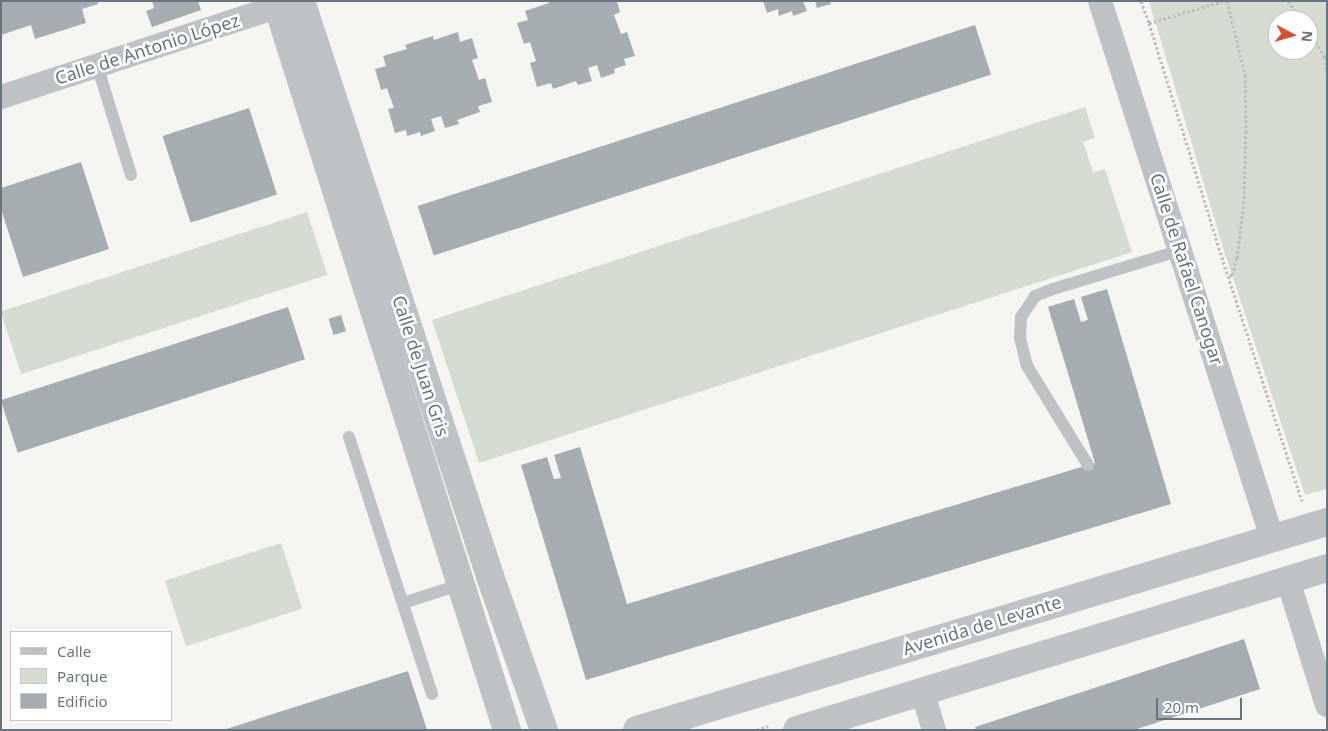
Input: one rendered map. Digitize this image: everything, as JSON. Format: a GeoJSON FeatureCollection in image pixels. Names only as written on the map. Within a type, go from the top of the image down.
{"type":"FeatureCollection","features":[{"type":"Feature","properties":{"kind":"street","name":"Calle de Rafael Canogar"},"geometry":{"type":"LineString","coordinates":[[1100,1],[1272,538]]}},
{"type":"Feature","properties":{"kind":"street","name":"Calle de Antonio López"},"geometry":{"type":"LineString","coordinates":[[1,97],[287,3]]}},
{"type":"Feature","properties":{"kind":"street","name":"Calle de Juan Gris"},"geometry":{"type":"LineString","coordinates":[[287,3],[460,585],[507,730]]}},
{"type":"Feature","properties":{"kind":"street","name":"Calle de Juan Gris"},"geometry":{"type":"LineString","coordinates":[[287,3],[544,730]]}},
{"type":"Feature","properties":{"kind":"street","name":"Avenida de Levante"},"geometry":{"type":"LineString","coordinates":[[637,730],[1327,522]]}},
{"type":"Feature","properties":{"kind":"street"},"geometry":{"type":"LineString","coordinates":[[797,730],[1327,568]]}},
{"type":"Feature","properties":{"kind":"street"},"geometry":{"type":"LineString","coordinates":[[1288,580],[1327,705]]}},
{"type":"Feature","properties":{"kind":"street"},"geometry":{"type":"LineString","coordinates":[[922,691],[934,730]]}},
{"type":"Feature","properties":{"kind":"lane"},"geometry":{"type":"LineString","coordinates":[[97,65],[131,175]]}},
{"type":"Feature","properties":{"kind":"lane"},"geometry":{"type":"LineString","coordinates":[[1088,465],[1026,366],[1020,338],[1021,317],[1035,296],[1052,288],[1180,250]]}},
{"type":"Feature","properties":{"kind":"lane"},"geometry":{"type":"LineString","coordinates":[[349,437],[432,694]]}},
{"type":"Feature","properties":{"kind":"lane"},"geometry":{"type":"LineString","coordinates":[[402,603],[460,585]]}},
{"type":"Feature","properties":{"kind":"path"},"geometry":{"type":"LineString","coordinates":[[1141,1],[1302,502],[1310,500]]}},
{"type":"Feature","properties":{"kind":"path"},"geometry":{"type":"LineString","coordinates":[[1149,23],[1223,1]]}},
{"type":"Feature","properties":{"kind":"path"},"geometry":{"type":"LineString","coordinates":[[1227,1],[1245,75],[1246,131],[1244,201],[1237,258],[1232,275],[1228,276]]}},
{"type":"Feature","properties":{"kind":"path"},"geometry":{"type":"LineString","coordinates":[[1318,45],[1326,57],[1327,74]]}},
{"type":"Feature","properties":{"kind":"green space"},"geometry":{"type":"Polygon","coordinates":[[[1149,1],[1327,1],[1327,489],[1305,495],[1224,251],[1149,1]]]}},
{"type":"Feature","properties":{"kind":"green space"},"geometry":{"type":"Polygon","coordinates":[[[1085,107],[1095,138],[1083,142],[1093,172],[1105,169],[1132,252],[479,463],[432,320],[1085,107]]]}},
{"type":"Feature","properties":{"kind":"green space"},"geometry":{"type":"Polygon","coordinates":[[[307,212],[327,275],[21,374],[1,311],[307,212]]]}},
{"type":"Feature","properties":{"kind":"green space"},"geometry":{"type":"Polygon","coordinates":[[[281,543],[302,609],[186,646],[165,581],[281,543]]]}},
{"type":"Feature","properties":{"kind":"building"},"geometry":{"type":"Polygon","coordinates":[[[1,1],[98,1],[98,4],[82,9],[86,23],[35,39],[31,25],[1,35],[1,1]]]}},
{"type":"Feature","properties":{"kind":"building"},"geometry":{"type":"Polygon","coordinates":[[[152,1],[198,1],[201,10],[152,27],[146,11],[154,8],[152,1]]]}},
{"type":"Feature","properties":{"kind":"building"},"geometry":{"type":"Polygon","coordinates":[[[548,1],[617,1],[620,12],[614,15],[621,34],[627,32],[635,56],[624,59],[626,65],[614,69],[615,73],[601,78],[597,65],[588,68],[592,81],[578,85],[576,81],[553,89],[551,83],[537,87],[530,63],[536,61],[530,42],[524,44],[517,23],[528,20],[525,11],[549,3],[548,1]]]}},
{"type":"Feature","properties":{"kind":"building"},"geometry":{"type":"Polygon","coordinates":[[[763,1],[803,1],[807,11],[793,16],[792,11],[779,16],[778,9],[767,13],[763,1]]]}},
{"type":"Feature","properties":{"kind":"building"},"geometry":{"type":"Polygon","coordinates":[[[815,1],[830,1],[831,4],[817,8],[815,1]]]}},
{"type":"Feature","properties":{"kind":"building"},"geometry":{"type":"Polygon","coordinates":[[[975,25],[991,74],[434,256],[418,206],[975,25]]]}},
{"type":"Feature","properties":{"kind":"building"},"geometry":{"type":"Polygon","coordinates":[[[458,32],[460,42],[472,38],[478,58],[472,60],[479,80],[485,78],[492,102],[478,106],[480,112],[457,120],[459,124],[445,128],[441,116],[431,119],[435,131],[421,136],[420,132],[407,136],[406,130],[395,133],[388,109],[394,108],[387,88],[381,90],[375,69],[386,66],[383,56],[407,49],[405,45],[433,36],[434,40],[458,32]]]}},
{"type":"Feature","properties":{"kind":"building"},"geometry":{"type":"Polygon","coordinates":[[[249,108],[277,195],[191,223],[162,136],[249,108]]]}},
{"type":"Feature","properties":{"kind":"building"},"geometry":{"type":"Polygon","coordinates":[[[81,162],[109,249],[23,277],[1,209],[1,188],[81,162]]]}},
{"type":"Feature","properties":{"kind":"building"},"geometry":{"type":"Polygon","coordinates":[[[1107,289],[1171,504],[586,680],[521,465],[547,457],[554,479],[561,478],[554,455],[580,447],[627,604],[1095,463],[1048,307],[1074,299],[1081,322],[1088,320],[1081,297],[1107,289]]]}},
{"type":"Feature","properties":{"kind":"building"},"geometry":{"type":"Polygon","coordinates":[[[288,307],[305,359],[18,453],[1,400],[288,307]]]}},
{"type":"Feature","properties":{"kind":"building"},"geometry":{"type":"Polygon","coordinates":[[[341,315],[346,331],[334,335],[329,319],[341,315]]]}},
{"type":"Feature","properties":{"kind":"building"},"geometry":{"type":"Polygon","coordinates":[[[1244,639],[1260,689],[1134,730],[976,730],[975,727],[1244,639]]]}},
{"type":"Feature","properties":{"kind":"building"},"geometry":{"type":"Polygon","coordinates":[[[408,671],[427,730],[226,730],[226,729],[408,671]]]}}]}
